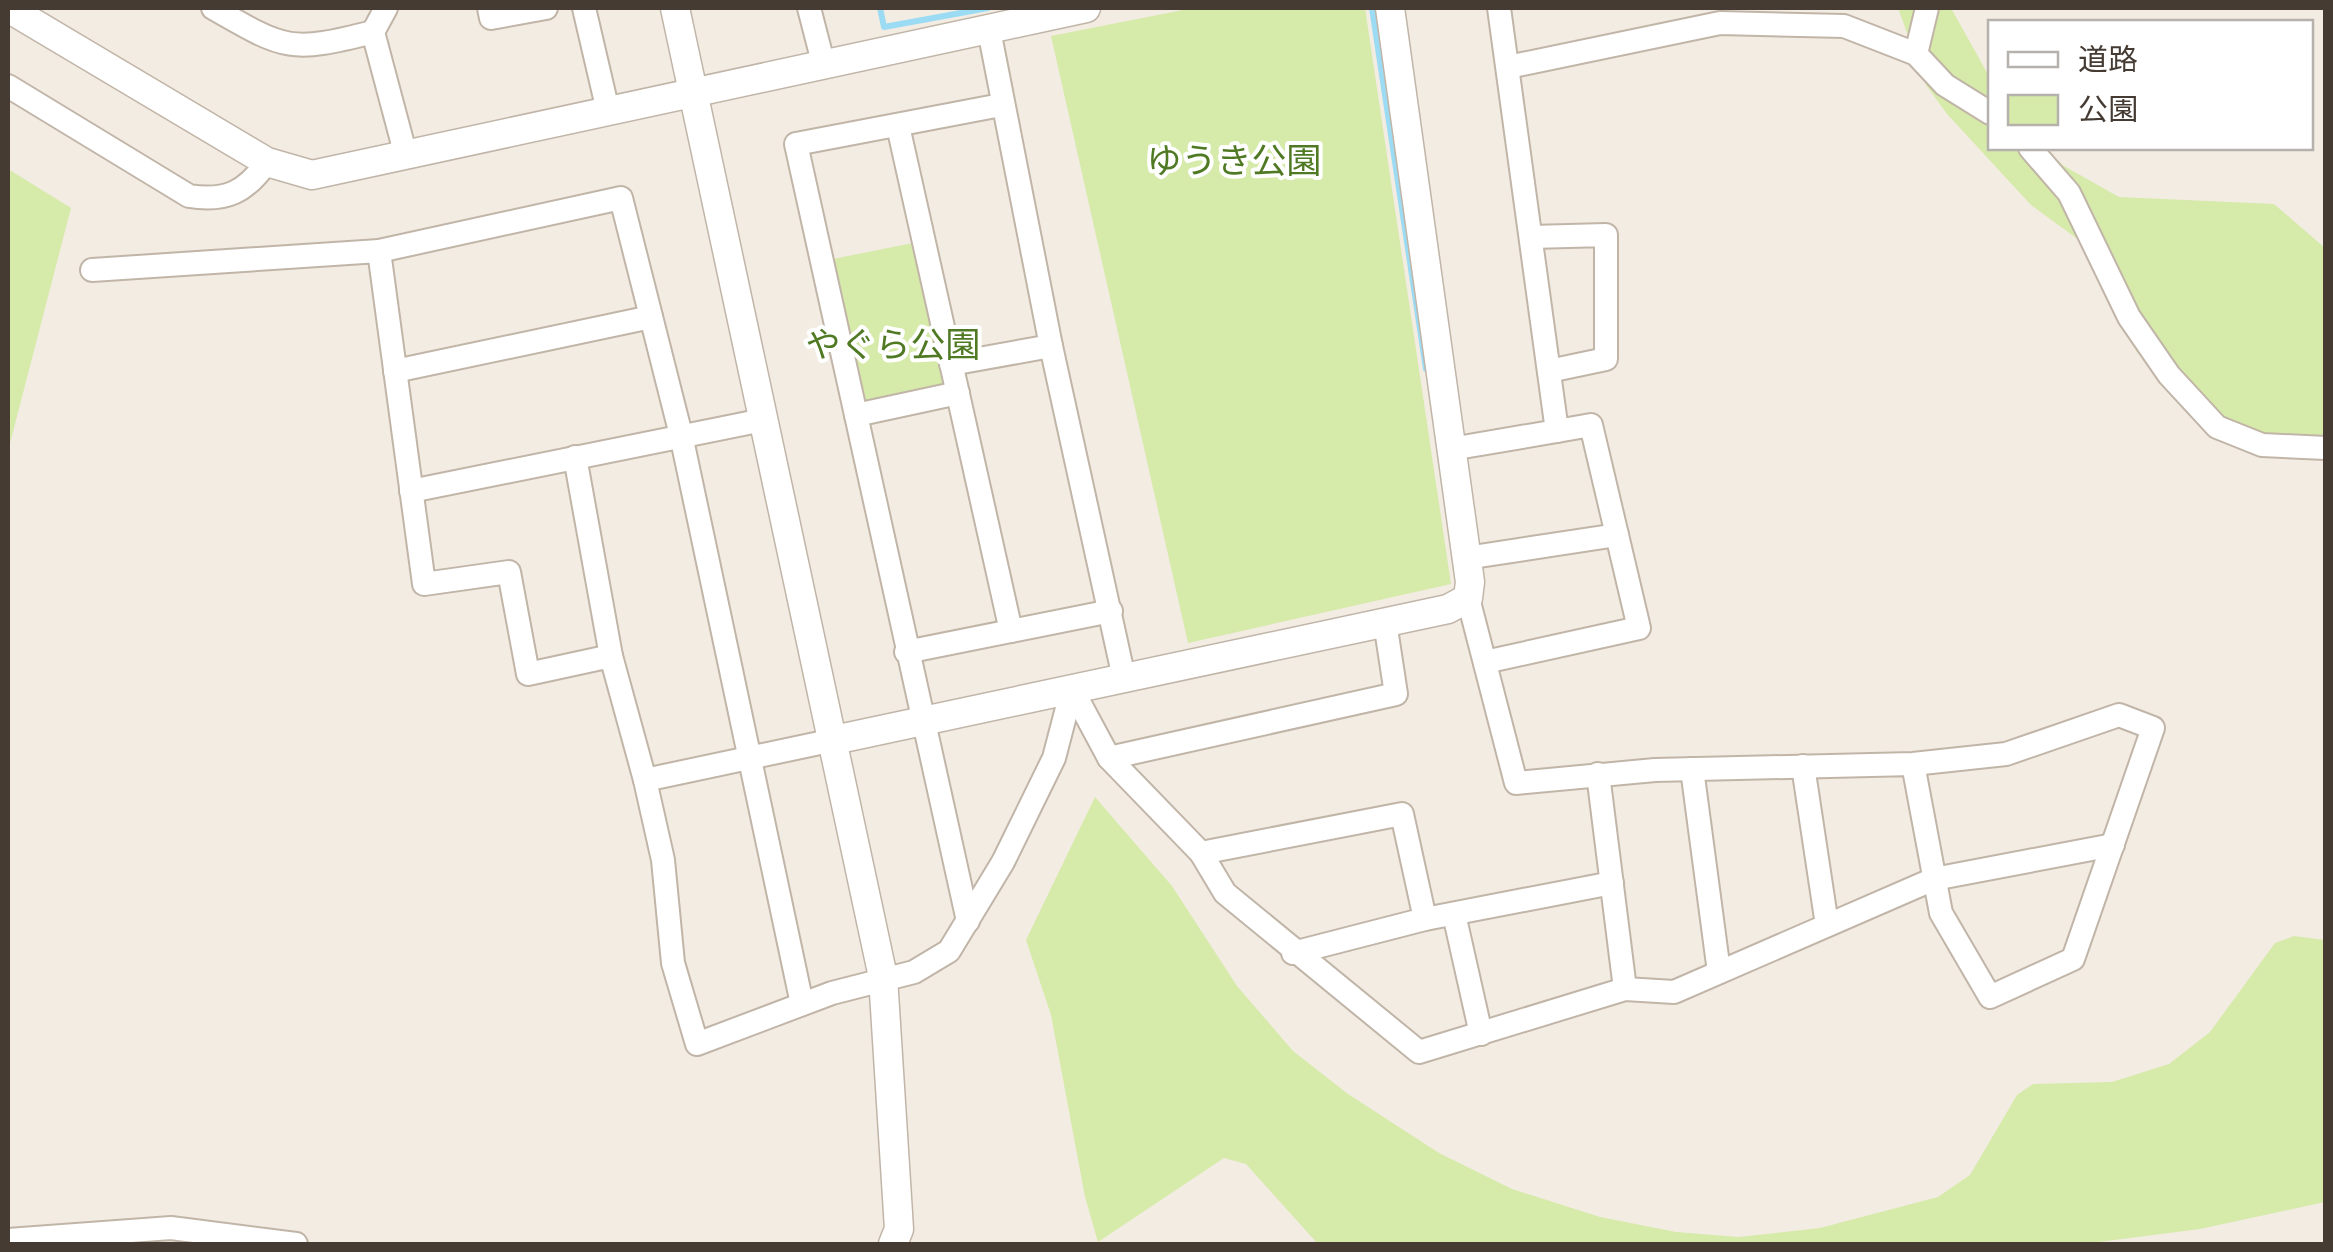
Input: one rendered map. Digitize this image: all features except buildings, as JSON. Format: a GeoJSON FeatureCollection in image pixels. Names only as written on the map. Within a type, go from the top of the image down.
{"type":"FeatureCollection","features":[{"type":"Feature","properties":{"kind":"street"},"geometry":{"type":"LineString","coordinates":[[8,8],[267,162],[312,175],[1086,8]]}},
{"type":"Feature","properties":{"kind":"street"},"geometry":{"type":"LineString","coordinates":[[213,8],[284,46],[322,45],[373,32]]}},
{"type":"Feature","properties":{"kind":"street"},"geometry":{"type":"LineString","coordinates":[[386,8],[373,32],[406,156]]}},
{"type":"Feature","properties":{"kind":"street"},"geometry":{"type":"LineString","coordinates":[[489,8],[491,18],[546,8]]}},
{"type":"Feature","properties":{"kind":"street"},"geometry":{"type":"LineString","coordinates":[[584,8],[608,111]]}},
{"type":"Feature","properties":{"kind":"street"},"geometry":{"type":"LineString","coordinates":[[675,8],[884,977],[899,1229],[894,1244]]}},
{"type":"Feature","properties":{"kind":"street"},"geometry":{"type":"LineString","coordinates":[[810,8],[824,66]]}},
{"type":"Feature","properties":{"kind":"street"},"geometry":{"type":"LineString","coordinates":[[1390,8],[1466,558],[1468,598],[1516,783],[1692,769],[1913,764],[2006,754],[2119,715],[2153,728],[2074,959],[1990,997],[1941,913],[1913,764]]}},
{"type":"Feature","properties":{"kind":"street"},"geometry":{"type":"LineString","coordinates":[[1499,8],[1558,431]]}},
{"type":"Feature","properties":{"kind":"street"},"geometry":{"type":"LineString","coordinates":[[1916,54],[1927,8]]}},
{"type":"Feature","properties":{"kind":"street"},"geometry":{"type":"LineString","coordinates":[[1508,66],[1720,23],[1844,26],[1916,54],[1946,85],[1988,111]]}},
{"type":"Feature","properties":{"kind":"street"},"geometry":{"type":"LineString","coordinates":[[989,30],[1051,346],[1124,678]]}},
{"type":"Feature","properties":{"kind":"street"},"geometry":{"type":"LineString","coordinates":[[8,86],[190,196],[212,200],[239,194],[267,162]]}},
{"type":"Feature","properties":{"kind":"street"},"geometry":{"type":"LineString","coordinates":[[968,921],[796,144],[1002,104]]}},
{"type":"Feature","properties":{"kind":"street"},"geometry":{"type":"LineString","coordinates":[[898,126],[1011,631]]}},
{"type":"Feature","properties":{"kind":"street"},"geometry":{"type":"LineString","coordinates":[[2032,150],[2068,193],[2129,316],[2169,375],[2217,427],[2262,445],[2326,448]]}},
{"type":"Feature","properties":{"kind":"street"},"geometry":{"type":"LineString","coordinates":[[92,270],[379,252],[621,198],[681,436],[802,1004]]}},
{"type":"Feature","properties":{"kind":"street"},"geometry":{"type":"LineString","coordinates":[[1531,236],[1606,234],[1606,359],[1549,371]]}},
{"type":"Feature","properties":{"kind":"street"},"geometry":{"type":"LineString","coordinates":[[379,252],[424,584],[510,572],[528,674],[611,656]]}},
{"type":"Feature","properties":{"kind":"street"},"geometry":{"type":"LineString","coordinates":[[395,371],[651,317]]}},
{"type":"Feature","properties":{"kind":"street"},"geometry":{"type":"LineString","coordinates":[[951,364],[1051,346]]}},
{"type":"Feature","properties":{"kind":"street"},"geometry":{"type":"LineString","coordinates":[[856,415],[958,393]]}},
{"type":"Feature","properties":{"kind":"street"},"geometry":{"type":"LineString","coordinates":[[411,491],[763,420]]}},
{"type":"Feature","properties":{"kind":"street"},"geometry":{"type":"LineString","coordinates":[[1451,448],[1590,426],[1638,628],[1484,662]]}},
{"type":"Feature","properties":{"kind":"street"},"geometry":{"type":"LineString","coordinates":[[575,457],[611,656],[663,860],[673,964],[697,1044],[802,1004],[884,977],[914,972],[949,951],[1004,862],[1054,758],[1072,689]]}},
{"type":"Feature","properties":{"kind":"street"},"geometry":{"type":"LineString","coordinates":[[1466,558],[1616,535]]}},
{"type":"Feature","properties":{"kind":"street"},"geometry":{"type":"LineString","coordinates":[[645,780],[1448,609],[1468,598]]}},
{"type":"Feature","properties":{"kind":"street"},"geometry":{"type":"LineString","coordinates":[[906,652],[1111,611]]}},
{"type":"Feature","properties":{"kind":"street"},"geometry":{"type":"LineString","coordinates":[[1109,758],[1396,694],[1385,622]]}},
{"type":"Feature","properties":{"kind":"street"},"geometry":{"type":"LineString","coordinates":[[1072,689],[1109,758],[1202,853],[1225,893],[1293,953],[1419,1052],[1625,989],[1674,992],[1934,879],[2113,845]]}},
{"type":"Feature","properties":{"kind":"street"},"geometry":{"type":"LineString","coordinates":[[1803,766],[1828,925]]}},
{"type":"Feature","properties":{"kind":"street"},"geometry":{"type":"LineString","coordinates":[[1692,769],[1719,972]]}},
{"type":"Feature","properties":{"kind":"street"},"geometry":{"type":"LineString","coordinates":[[1598,774],[1625,989]]}},
{"type":"Feature","properties":{"kind":"street"},"geometry":{"type":"LineString","coordinates":[[1202,853],[1402,814],[1426,919]]}},
{"type":"Feature","properties":{"kind":"street"},"geometry":{"type":"LineString","coordinates":[[1293,953],[1426,919],[1612,884]]}},
{"type":"Feature","properties":{"kind":"street"},"geometry":{"type":"LineString","coordinates":[[1454,914],[1481,1034]]}},
{"type":"Feature","properties":{"kind":"street"},"geometry":{"type":"LineString","coordinates":[[8,1240],[171,1228],[296,1244]]}},
{"type":"Feature","properties":{"kind":"green space","name":"ゆうき公園"},"geometry":{"type":"Polygon","coordinates":[[[1193,8],[1365,8],[1451,584],[1188,643],[1051,36],[1193,8]]]}},
{"type":"Feature","properties":{"kind":"green space"},"geometry":{"type":"Polygon","coordinates":[[[1898,8],[1951,8],[1988,74],[1988,150],[2045,150],[2064,166],[2119,197],[2274,204],[2325,248],[2325,442],[2288,450],[2182,398],[2136,351],[2087,246],[2031,205],[1947,114],[1926,85],[1898,8]]]}},
{"type":"Feature","properties":{"kind":"green space"},"geometry":{"type":"Polygon","coordinates":[[[8,169],[71,208],[8,451],[8,169]]]}},
{"type":"Feature","properties":{"kind":"green space","name":"やぐら公園"},"geometry":{"type":"Polygon","coordinates":[[[913,243],[946,383],[862,401],[833,259],[913,243]]]}},
{"type":"Feature","properties":{"kind":"green space"},"geometry":{"type":"Polygon","coordinates":[[[1095,797],[1172,886],[1237,986],[1293,1051],[1348,1094],[1439,1153],[1512,1189],[1600,1217],[1676,1232],[1739,1237],[1820,1228],[1938,1197],[1970,1175],[2017,1095],[2033,1084],[2112,1082],[2169,1064],[2210,1032],[2275,943],[2294,936],[2325,940],[2325,1202],[2200,1229],[2083,1244],[1318,1244],[1246,1164],[1224,1158],[1098,1242],[1085,1197],[1051,1015],[1026,940],[1095,797]]]}},
{"type":"Feature","properties":{"kind":"waterway"},"geometry":{"type":"LineString","coordinates":[[880,8],[884,27],[988,8]]}},
{"type":"Feature","properties":{"kind":"waterway"},"geometry":{"type":"LineString","coordinates":[[1372,8],[1426,369]]}}]}
